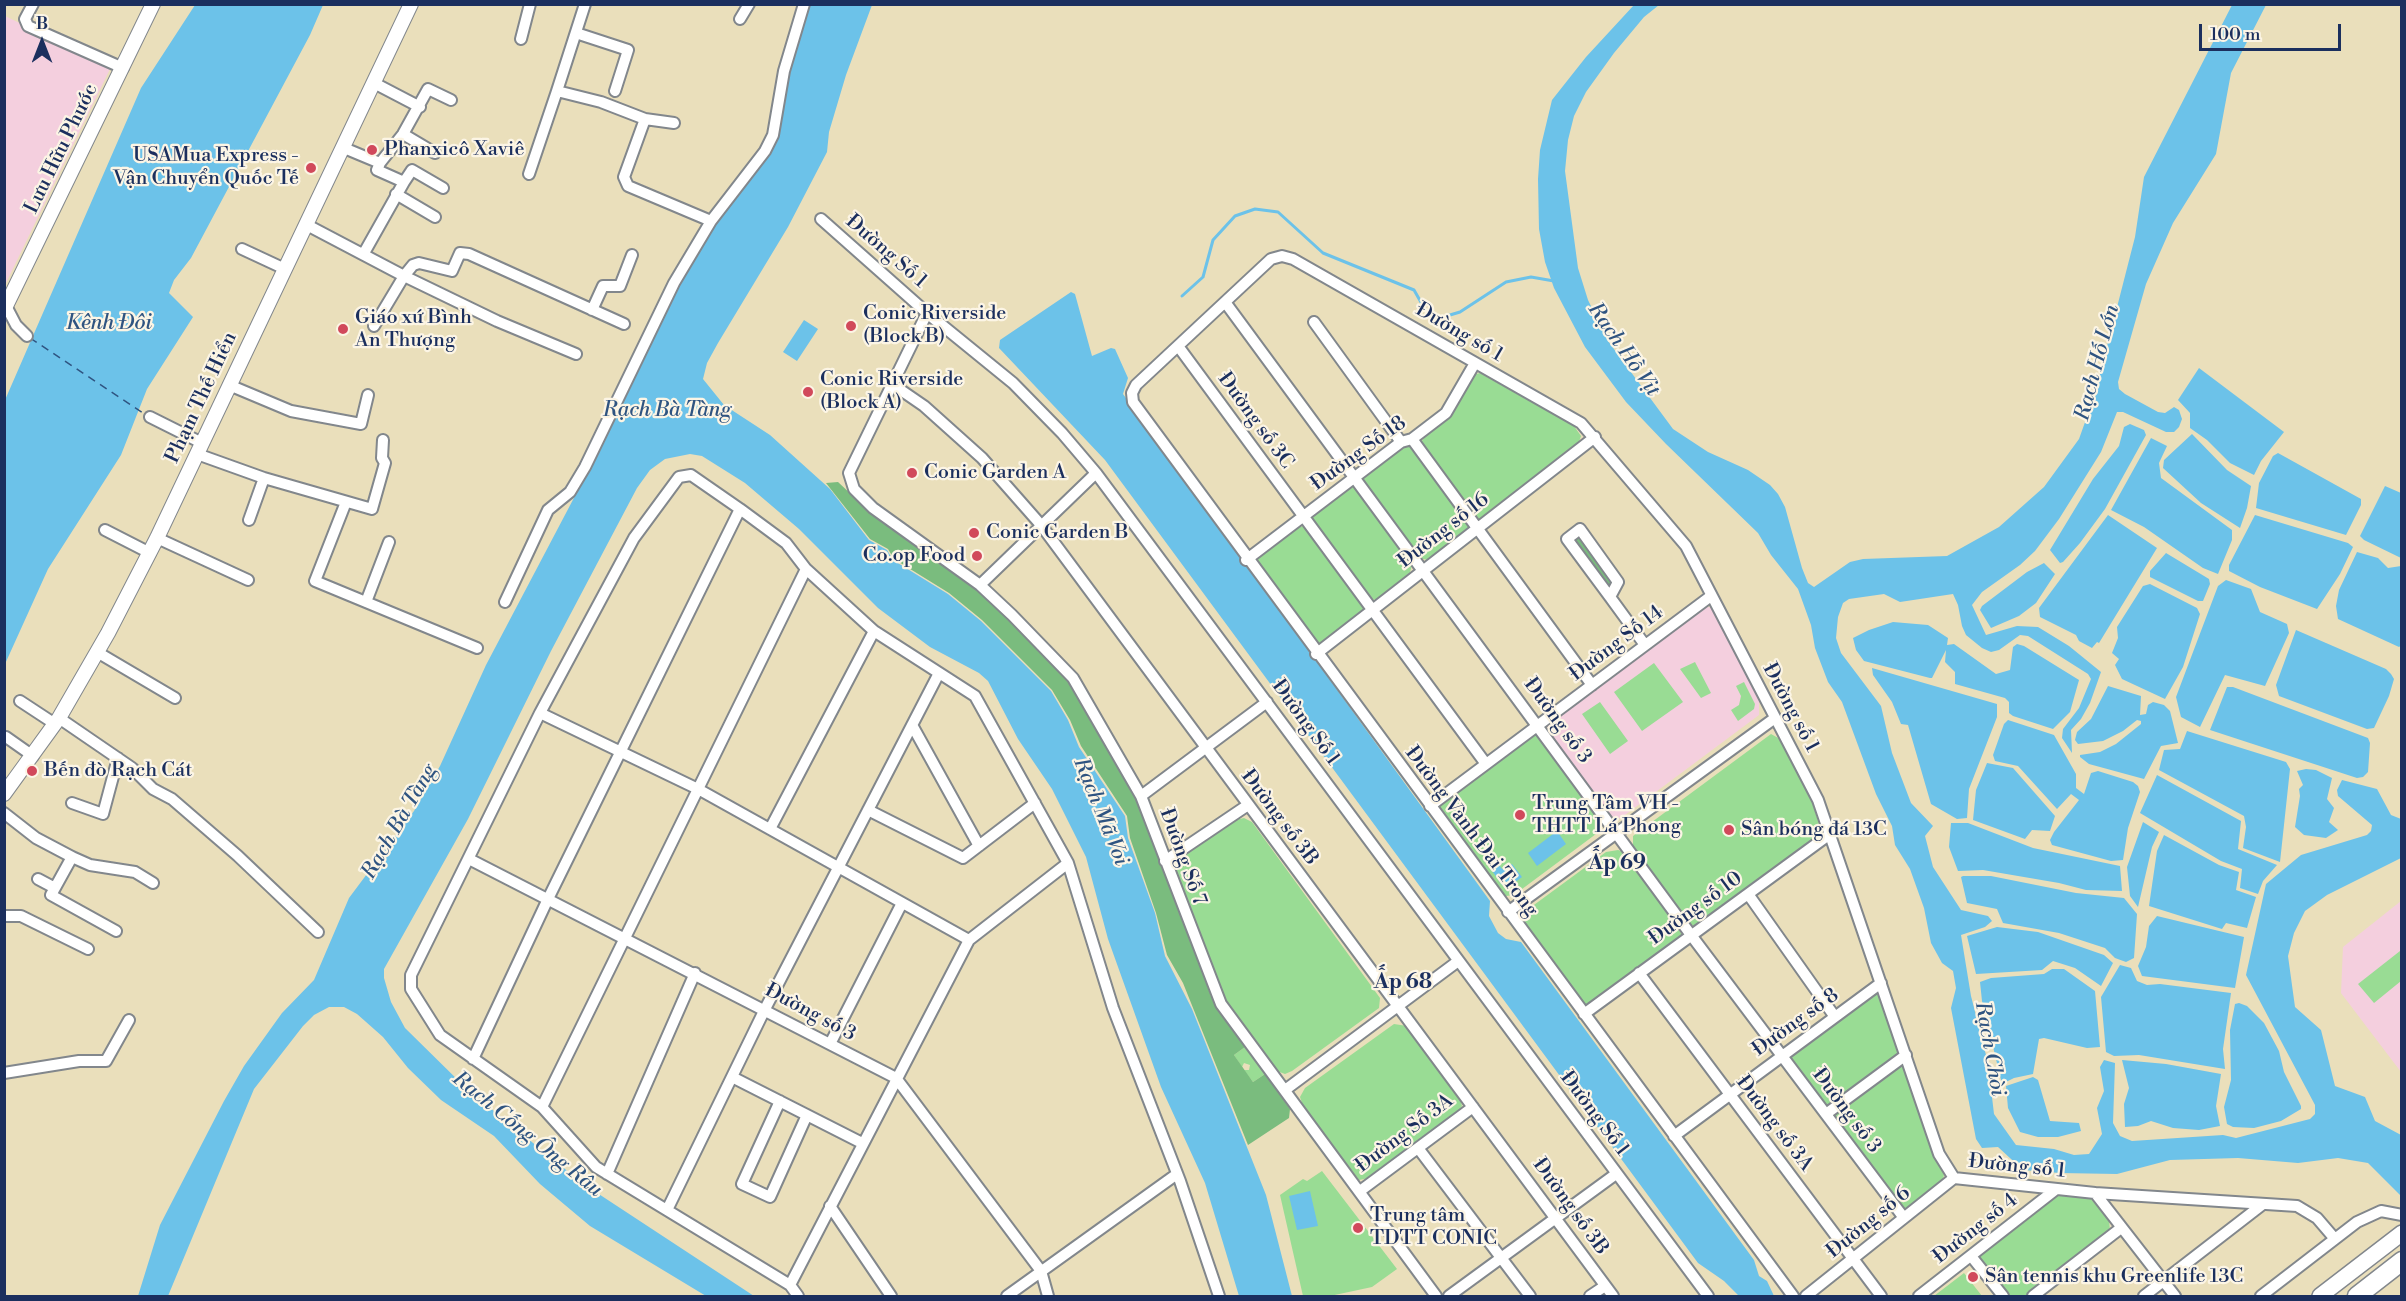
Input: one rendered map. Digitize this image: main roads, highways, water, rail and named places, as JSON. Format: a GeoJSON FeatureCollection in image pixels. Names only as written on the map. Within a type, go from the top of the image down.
{"type":"FeatureCollection","features":[{"type":"Feature","properties":{"kind":"highway"},"geometry":{"type":"LineString","coordinates":[[2357,1296],[2402,1261]]}},
{"type":"Feature","properties":{"kind":"main road","name":"Lưu Hữu Phước"},"geometry":{"type":"LineString","coordinates":[[6,305],[153,4]]}},
{"type":"Feature","properties":{"kind":"main road","name":"Phạm Thế Hiển"},"geometry":{"type":"LineString","coordinates":[[4,794],[57,721],[150,553],[308,225],[411,4]]}},
{"type":"Feature","properties":{"kind":"main road"},"geometry":{"type":"LineString","coordinates":[[2320,1296],[2402,1233]]}},
{"type":"Feature","properties":{"kind":"water","name":"Kênh Đôi"},"geometry":{"type":"Polygon","coordinates":[[[195,5],[323,5],[310,35],[191,258],[174,280],[169,293],[193,317],[147,389],[121,455],[48,569],[5,664],[5,400],[141,88],[195,5]]]}},
{"type":"Feature","properties":{"kind":"water","name":"Rạch Bà Tàng"},"geometry":{"type":"Polygon","coordinates":[[[806,5],[872,5],[846,75],[829,132],[827,152],[788,227],[707,363],[703,379],[724,405],[770,435],[830,489],[869,540],[887,550],[893,560],[948,594],[981,621],[1051,691],[1068,720],[1079,747],[1125,816],[1128,838],[1155,913],[1165,956],[1192,1009],[1266,1195],[1292,1296],[1239,1296],[1205,1183],[1161,1087],[1108,939],[1086,857],[1052,789],[1018,739],[988,681],[979,673],[930,647],[878,608],[799,529],[745,483],[702,456],[690,454],[665,459],[650,470],[637,488],[551,651],[468,819],[384,969],[384,978],[391,1002],[405,1028],[467,1089],[582,1183],[754,1296],[706,1296],[590,1226],[540,1184],[494,1136],[441,1100],[408,1068],[383,1037],[357,1014],[344,1007],[329,1007],[314,1015],[303,1026],[254,1089],[168,1296],[138,1296],[160,1225],[224,1101],[244,1066],[282,1013],[314,980],[349,898],[414,811],[440,766],[486,665],[596,456],[696,251],[773,143],[806,5]]]}},
{"type":"Feature","properties":{"kind":"water"},"geometry":{"type":"Polygon","coordinates":[[[1634,5],[1659,5],[1644,17],[1586,92],[1574,116],[1568,140],[1565,171],[1578,268],[1588,300],[1608,341],[1673,429],[1708,452],[1748,470],[1770,485],[1778,494],[1785,507],[1802,568],[1808,583],[1814,587],[1850,562],[1863,559],[1947,556],[1999,527],[2044,487],[2079,439],[2094,397],[2135,237],[2144,177],[2232,5],[2266,5],[2231,73],[2216,154],[2173,223],[2146,284],[2118,382],[2119,389],[2125,394],[2158,412],[2165,413],[2174,407],[2179,410],[2182,419],[2179,427],[2174,432],[2166,432],[2123,412],[2117,412],[2101,452],[2059,519],[2035,551],[2020,565],[1982,592],[1972,605],[1986,635],[2017,626],[2038,627],[2069,646],[2101,672],[2090,703],[2081,719],[2071,730],[2072,753],[2062,738],[2063,729],[2079,708],[2091,679],[2088,674],[2028,636],[2020,635],[1999,650],[1991,652],[1982,648],[1966,635],[1953,594],[1900,602],[1884,594],[1849,599],[1843,603],[1838,617],[1836,638],[1841,653],[1881,706],[1892,753],[1911,803],[1933,826],[1925,836],[1933,867],[1961,910],[1988,916],[1992,921],[1985,927],[1961,935],[1971,996],[1988,1063],[1994,1114],[2016,1145],[2054,1149],[2074,1155],[2089,1154],[2102,1134],[2097,1108],[2104,1091],[2100,1067],[2104,1060],[2115,1063],[2113,1123],[2120,1136],[2132,1141],[2223,1135],[2236,1138],[2310,1119],[2315,1114],[2315,1105],[2246,975],[2266,884],[2301,855],[2367,835],[2371,831],[2372,825],[2338,796],[2337,790],[2342,780],[2377,789],[2391,815],[2401,819],[2401,858],[2327,895],[2305,911],[2294,933],[2288,956],[2295,1007],[2321,1030],[2335,1086],[2365,1097],[2375,1121],[2401,1135],[2401,1196],[2368,1163],[2338,1158],[2298,1163],[2238,1158],[2170,1160],[2117,1174],[2060,1173],[2023,1170],[1998,1147],[1982,1148],[1976,1139],[1951,1008],[1956,988],[1953,971],[1942,963],[1931,943],[1924,908],[1910,869],[1895,845],[1892,826],[1876,794],[1842,702],[1828,682],[1815,648],[1811,625],[1798,589],[1771,555],[1758,533],[1626,402],[1585,347],[1554,288],[1545,262],[1539,229],[1538,179],[1540,150],[1552,100],[1586,57],[1634,5]]]}},
{"type":"Feature","properties":{"kind":"water"},"geometry":{"type":"Polygon","coordinates":[[[1071,292],[1075,294],[1092,356],[1111,348],[1115,349],[1128,378],[1123,394],[1490,901],[1489,916],[1498,933],[1506,939],[1521,942],[1754,1260],[1759,1276],[1767,1281],[1774,1296],[1739,1296],[1724,1281],[1698,1263],[1105,460],[999,348],[1000,340],[1071,292]]]}},
{"type":"Feature","properties":{"kind":"water"},"geometry":{"type":"Polygon","coordinates":[[[804,320],[818,329],[797,361],[783,352],[804,320]]]}},
{"type":"Feature","properties":{"kind":"water"},"geometry":{"type":"Polygon","coordinates":[[[2199,368],[2284,432],[2261,461],[2254,475],[2230,463],[2207,440],[2190,428],[2190,413],[2178,400],[2199,368]]]}},
{"type":"Feature","properties":{"kind":"water"},"geometry":{"type":"Polygon","coordinates":[[[2130,424],[2144,430],[2146,435],[2105,509],[2080,543],[2060,563],[2050,550],[2093,479],[2119,446],[2124,427],[2130,424]]]}},
{"type":"Feature","properties":{"kind":"water"},"geometry":{"type":"Polygon","coordinates":[[[2192,434],[2227,470],[2251,486],[2240,528],[2201,503],[2163,468],[2164,460],[2192,434]]]}},
{"type":"Feature","properties":{"kind":"water"},"geometry":{"type":"Polygon","coordinates":[[[2151,438],[2167,446],[2159,463],[2161,478],[2232,530],[2232,540],[2218,574],[2203,568],[2144,527],[2111,510],[2151,438]]]}},
{"type":"Feature","properties":{"kind":"water"},"geometry":{"type":"Polygon","coordinates":[[[2278,453],[2361,499],[2361,505],[2346,535],[2256,508],[2259,483],[2273,456],[2278,453]]]}},
{"type":"Feature","properties":{"kind":"water"},"geometry":{"type":"Polygon","coordinates":[[[2385,486],[2401,493],[2401,558],[2360,536],[2385,486]]]}},
{"type":"Feature","properties":{"kind":"water"},"geometry":{"type":"Polygon","coordinates":[[[2108,515],[2157,548],[2099,643],[2097,642],[2092,648],[2079,641],[2076,635],[2040,617],[2039,608],[2108,515]]]}},
{"type":"Feature","properties":{"kind":"water"},"geometry":{"type":"Polygon","coordinates":[[[2255,515],[2348,543],[2353,547],[2340,574],[2317,609],[2260,587],[2229,571],[2229,565],[2255,515]]]}},
{"type":"Feature","properties":{"kind":"water"},"geometry":{"type":"Polygon","coordinates":[[[2357,552],[2378,558],[2388,568],[2401,566],[2402,645],[2399,647],[2338,619],[2336,606],[2339,590],[2357,552]]]}},
{"type":"Feature","properties":{"kind":"water"},"geometry":{"type":"Polygon","coordinates":[[[2166,553],[2209,579],[2210,584],[2203,601],[2198,601],[2150,577],[2150,571],[2166,553]]]}},
{"type":"Feature","properties":{"kind":"water"},"geometry":{"type":"Polygon","coordinates":[[[2044,563],[2055,574],[2036,603],[2019,616],[1991,628],[1980,610],[1982,606],[2027,572],[2044,563]]]}},
{"type":"Feature","properties":{"kind":"water"},"geometry":{"type":"Polygon","coordinates":[[[2226,580],[2251,589],[2260,612],[2287,624],[2289,633],[2265,686],[2225,675],[2200,727],[2181,717],[2176,697],[2218,586],[2226,580]]]}},
{"type":"Feature","properties":{"kind":"water"},"geometry":{"type":"Polygon","coordinates":[[[2150,584],[2197,608],[2200,614],[2183,667],[2165,699],[2122,679],[2115,665],[2119,659],[2112,653],[2118,638],[2117,627],[2143,586],[2150,584]]]}},
{"type":"Feature","properties":{"kind":"water"},"geometry":{"type":"Polygon","coordinates":[[[1893,622],[1928,625],[1948,638],[1947,645],[1954,644],[1996,674],[2010,670],[2013,647],[2017,644],[2024,646],[2079,680],[2070,712],[2053,729],[2013,716],[2009,713],[2009,702],[2005,698],[1955,684],[1955,672],[1945,662],[1946,650],[1932,678],[1864,661],[1856,650],[1853,638],[1893,622]]]}},
{"type":"Feature","properties":{"kind":"water"},"geometry":{"type":"Polygon","coordinates":[[[2296,630],[2386,669],[2391,674],[2394,679],[2389,696],[2374,728],[2367,729],[2279,696],[2276,685],[2296,630]]]}},
{"type":"Feature","properties":{"kind":"water"},"geometry":{"type":"Polygon","coordinates":[[[1872,668],[1997,704],[1997,717],[1969,789],[1967,818],[1957,819],[1931,804],[1908,725],[1901,724],[1892,702],[1873,675],[1872,668]]]}},
{"type":"Feature","properties":{"kind":"water"},"geometry":{"type":"Polygon","coordinates":[[[2108,686],[2141,696],[2140,715],[2146,714],[2148,705],[2153,702],[2164,705],[2170,711],[2178,743],[2161,746],[2144,779],[2089,764],[2080,757],[2080,755],[2100,752],[2116,744],[2141,724],[2141,721],[2137,720],[2123,731],[2103,741],[2078,744],[2075,740],[2077,732],[2091,719],[2108,686]]]}},
{"type":"Feature","properties":{"kind":"water"},"geometry":{"type":"Polygon","coordinates":[[[2227,687],[2233,687],[2368,738],[2370,743],[2368,772],[2363,777],[2357,778],[2210,730],[2227,687]]]}},
{"type":"Feature","properties":{"kind":"water"},"geometry":{"type":"Polygon","coordinates":[[[2008,720],[2054,735],[2076,774],[2076,788],[2084,794],[2091,773],[2098,771],[2133,782],[2138,786],[2140,792],[2128,828],[2123,860],[2111,861],[2052,845],[2050,840],[2054,832],[2079,800],[2071,794],[2057,809],[2018,766],[1995,761],[1993,755],[2004,724],[2008,720]]]}},
{"type":"Feature","properties":{"kind":"water"},"geometry":{"type":"Polygon","coordinates":[[[2187,731],[2286,762],[2290,769],[2280,862],[2243,848],[2246,827],[2244,816],[2159,770],[2164,750],[2180,749],[2187,731]]]}},
{"type":"Feature","properties":{"kind":"water"},"geometry":{"type":"Polygon","coordinates":[[[1987,763],[2013,768],[2055,816],[2050,831],[2032,830],[2025,839],[1973,820],[1976,790],[1987,763]]]}},
{"type":"Feature","properties":{"kind":"water"},"geometry":{"type":"Polygon","coordinates":[[[2316,770],[2332,778],[2327,799],[2334,808],[2329,822],[2338,830],[2326,838],[2304,835],[2295,827],[2299,789],[2303,785],[2297,771],[2316,770]]]}},
{"type":"Feature","properties":{"kind":"water"},"geometry":{"type":"Polygon","coordinates":[[[2157,775],[2241,821],[2238,849],[2277,865],[2263,881],[2258,894],[2240,888],[2242,869],[2221,861],[2140,813],[2157,775]]]}},
{"type":"Feature","properties":{"kind":"water"},"geometry":{"type":"Polygon","coordinates":[[[2143,822],[2159,832],[2152,847],[2138,907],[2130,896],[2127,867],[2143,822]]]}},
{"type":"Feature","properties":{"kind":"water"},"geometry":{"type":"Polygon","coordinates":[[[1951,823],[1968,823],[2033,848],[2120,866],[2122,891],[2086,890],[1983,870],[1958,871],[1949,847],[1951,823]]]}},
{"type":"Feature","properties":{"kind":"water"},"geometry":{"type":"Polygon","coordinates":[[[1557,831],[1566,844],[1537,866],[1528,853],[1557,831]]]}},
{"type":"Feature","properties":{"kind":"water"},"geometry":{"type":"Polygon","coordinates":[[[2164,835],[2219,865],[2239,872],[2236,890],[2256,897],[2247,928],[2226,923],[2222,929],[2149,906],[2157,851],[2164,835]]]}},
{"type":"Feature","properties":{"kind":"water"},"geometry":{"type":"Polygon","coordinates":[[[1495,860],[1502,869],[1512,864],[1522,877],[1510,886],[1502,885],[1488,865],[1495,860]]]}},
{"type":"Feature","properties":{"kind":"water"},"geometry":{"type":"Polygon","coordinates":[[[1991,876],[2076,893],[2124,898],[2137,914],[2134,958],[2126,962],[2115,958],[2105,948],[2059,933],[2003,923],[1997,909],[1967,903],[1961,877],[1991,876]]]}},
{"type":"Feature","properties":{"kind":"water"},"geometry":{"type":"Polygon","coordinates":[[[2157,916],[2244,937],[2235,988],[2142,976],[2138,966],[2146,947],[2149,926],[2157,916]]]}},
{"type":"Feature","properties":{"kind":"water"},"geometry":{"type":"Polygon","coordinates":[[[1997,927],[2038,932],[2104,955],[2113,963],[2101,986],[2075,968],[2053,961],[2042,970],[1976,974],[1967,936],[1997,927]]]}},
{"type":"Feature","properties":{"kind":"water"},"geometry":{"type":"Polygon","coordinates":[[[2120,965],[2131,968],[2137,981],[2147,985],[2160,984],[2231,993],[2223,1049],[2225,1069],[2139,1055],[2114,1056],[2106,1052],[2101,997],[2120,965]]]}},
{"type":"Feature","properties":{"kind":"water"},"geometry":{"type":"Polygon","coordinates":[[[2052,969],[2064,969],[2095,991],[2100,1047],[2087,1048],[2044,1038],[2039,1039],[2033,1074],[2014,1078],[2002,1084],[1982,1001],[1980,982],[1991,978],[2044,974],[2052,969]]]}},
{"type":"Feature","properties":{"kind":"water"},"geometry":{"type":"Polygon","coordinates":[[[2235,1004],[2247,1006],[2264,1023],[2279,1051],[2284,1072],[2301,1106],[2301,1109],[2281,1121],[2254,1128],[2233,1127],[2227,1124],[2224,1107],[2231,1080],[2230,1030],[2235,1004]]]}},
{"type":"Feature","properties":{"kind":"water"},"geometry":{"type":"Polygon","coordinates":[[[2122,1060],[2166,1064],[2221,1074],[2216,1106],[2220,1126],[2199,1130],[2173,1128],[2151,1121],[2138,1126],[2125,1127],[2124,1104],[2129,1088],[2122,1060]]]}},
{"type":"Feature","properties":{"kind":"water"},"geometry":{"type":"Polygon","coordinates":[[[2033,1077],[2038,1080],[2050,1121],[2079,1123],[2081,1131],[2058,1137],[2038,1137],[2020,1132],[2008,1108],[2006,1086],[2033,1077]]]}},
{"type":"Feature","properties":{"kind":"water"},"geometry":{"type":"Polygon","coordinates":[[[1310,1191],[1318,1226],[1297,1230],[1289,1196],[1310,1191]]]}},
{"type":"Feature","properties":{"kind":"waterway"},"geometry":{"type":"LineString","coordinates":[[1182,296],[1203,277],[1213,240],[1235,216],[1255,209],[1278,212],[1323,253],[1414,290],[1426,311],[1440,318],[1460,312],[1506,282],[1531,277],[1554,281]]}},
{"type":"Feature","properties":{"kind":"place","name":"Phanxicô Xaviê"},"geometry":{"type":"Point","coordinates":[372,150]}},
{"type":"Feature","properties":{"kind":"place","name":"USAMua Express - Vận Chuyển Quốc Tế"},"geometry":{"type":"Point","coordinates":[311,168]}},
{"type":"Feature","properties":{"kind":"place","name":"Conic Riverside (Block B)"},"geometry":{"type":"Point","coordinates":[851,326]}},
{"type":"Feature","properties":{"kind":"place","name":"Giáo xứ Bình An Thượng"},"geometry":{"type":"Point","coordinates":[343,329]}},
{"type":"Feature","properties":{"kind":"place","name":"Conic Riverside (Block A)"},"geometry":{"type":"Point","coordinates":[808,392]}},
{"type":"Feature","properties":{"kind":"place","name":"Conic Garden A"},"geometry":{"type":"Point","coordinates":[912,473]}},
{"type":"Feature","properties":{"kind":"place","name":"Conic Garden B"},"geometry":{"type":"Point","coordinates":[974,533]}},
{"type":"Feature","properties":{"kind":"place","name":"Co.op Food"},"geometry":{"type":"Point","coordinates":[977,556]}},
{"type":"Feature","properties":{"kind":"place","name":"Bến đò Rạch Cát"},"geometry":{"type":"Point","coordinates":[32,771]}},
{"type":"Feature","properties":{"kind":"place","name":"Trung Tâm VH - THTT Lá Phong"},"geometry":{"type":"Point","coordinates":[1520,815]}},
{"type":"Feature","properties":{"kind":"place","name":"Sân bóng đá 13C"},"geometry":{"type":"Point","coordinates":[1729,830]}},
{"type":"Feature","properties":{"kind":"place","name":"Trung tâm TDTT CONIC"},"geometry":{"type":"Point","coordinates":[1358,1228]}},
{"type":"Feature","properties":{"kind":"place","name":"Sân tennis khu Greenlife 13C"},"geometry":{"type":"Point","coordinates":[1973,1277]}},
{"type":"Feature","properties":{"kind":"district","name":"Ấp 69"},"geometry":{"type":"Point","coordinates":[1617,864]}},
{"type":"Feature","properties":{"kind":"district","name":"Ấp 68"},"geometry":{"type":"Point","coordinates":[1403,983]}},
{"type":"Feature","properties":{"kind":"water label","name":"Rạch Hồ Vịt"},"geometry":{"type":"Point","coordinates":[1623,350]}},
{"type":"Feature","properties":{"kind":"water label","name":"Rạch Hố Lớn"},"geometry":{"type":"Point","coordinates":[2098,363]}},
{"type":"Feature","properties":{"kind":"water label","name":"Rạch Mã Voi"},"geometry":{"type":"Point","coordinates":[1100,812]}},
{"type":"Feature","properties":{"kind":"water label","name":"Rạch Chòi"},"geometry":{"type":"Point","coordinates":[1989,1049]}},
{"type":"Feature","properties":{"kind":"water label","name":"Rạch Cống Ông Râu"},"geometry":{"type":"Point","coordinates":[527,1135]}}]}
